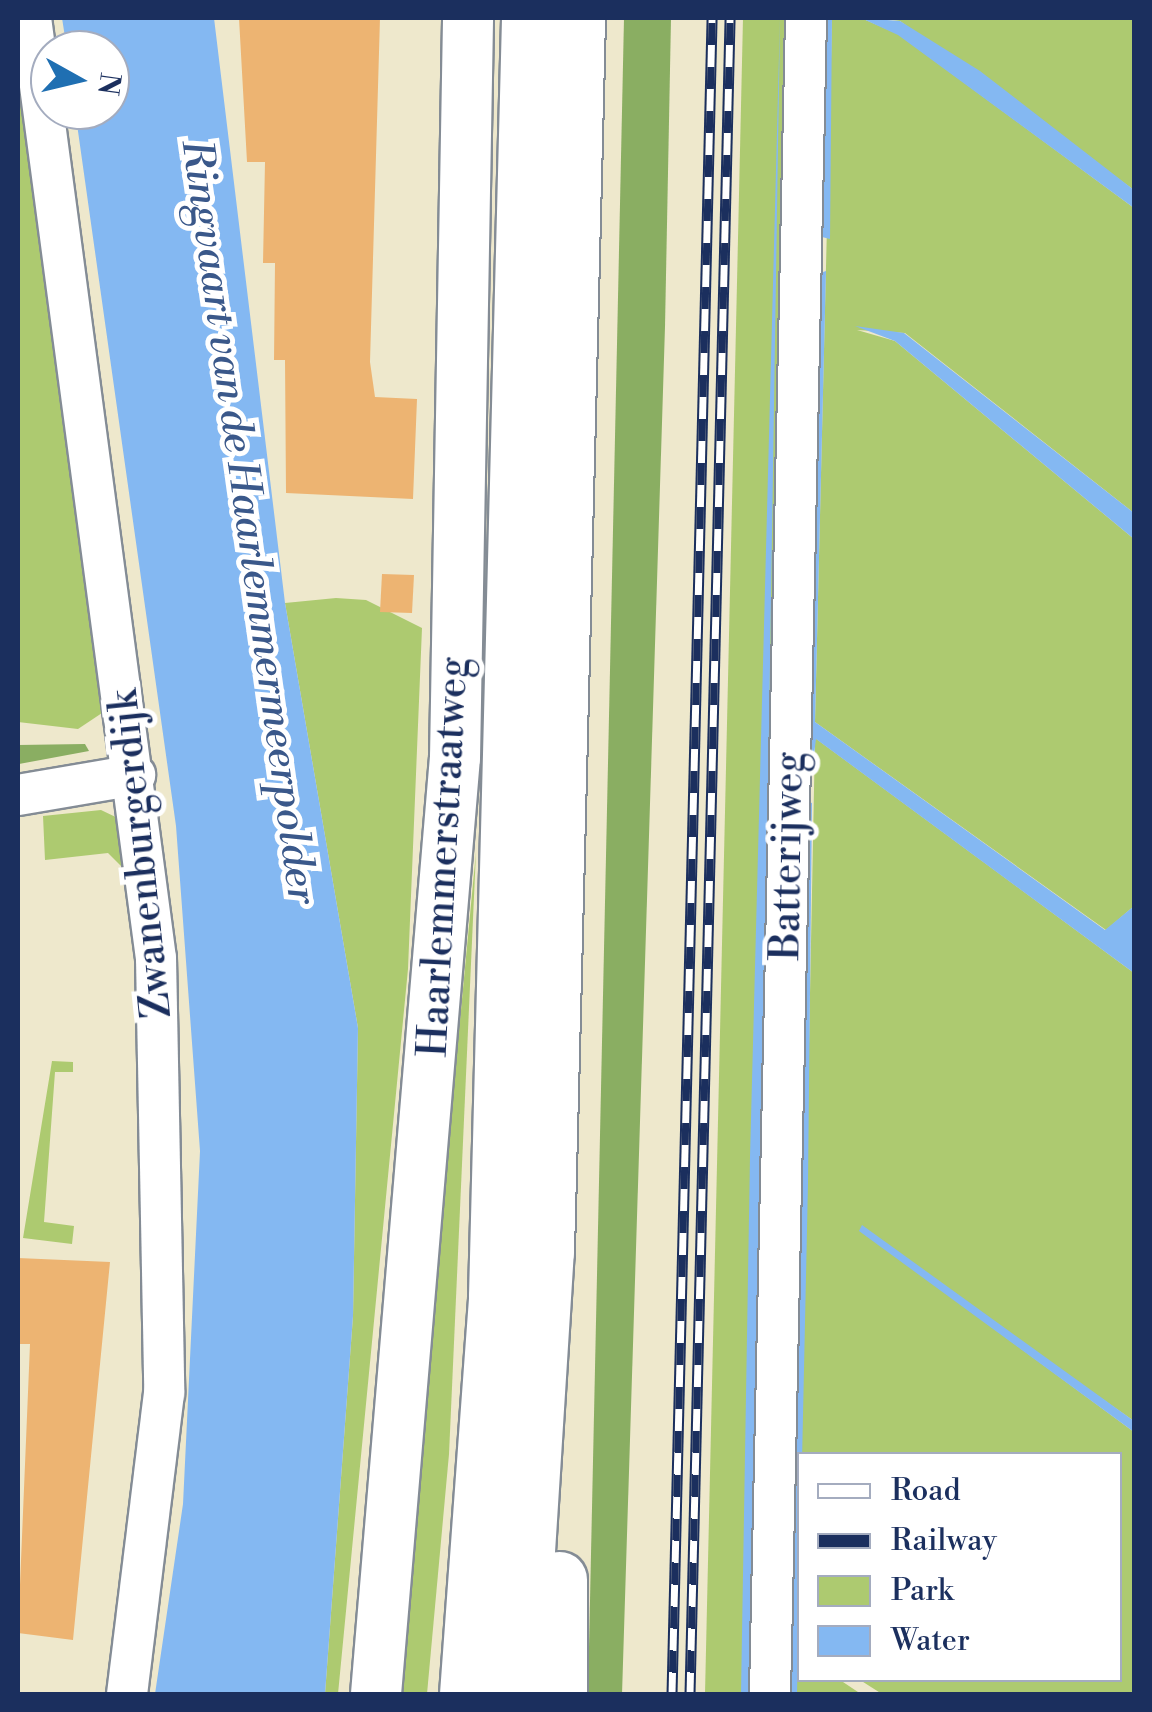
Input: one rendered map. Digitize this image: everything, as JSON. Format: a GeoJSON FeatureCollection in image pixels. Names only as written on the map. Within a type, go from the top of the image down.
{"type":"FeatureCollection","features":[{"type":"Feature","properties":{"kind":"highway"},"geometry":{"type":"LineString","coordinates":[[467,1694],[496,1277],[529,18]]}},
{"type":"Feature","properties":{"kind":"highway"},"geometry":{"type":"LineString","coordinates":[[518,1694],[546,1251],[577,18]]}},
{"type":"Feature","properties":{"kind":"highway"},"geometry":{"type":"LineString","coordinates":[[546,1251],[560,1694]]}},
{"type":"Feature","properties":{"kind":"main road","name":"Haarlemmerstraatweg"},"geometry":{"type":"LineString","coordinates":[[376,1694],[455,758],[468,18]]}},
{"type":"Feature","properties":{"kind":"street","name":"Zwanenburgerdijk"},"geometry":{"type":"LineString","coordinates":[[31,18],[135,775],[156,958],[168,1205],[164,1393],[127,1694]]}},
{"type":"Feature","properties":{"kind":"street","name":"Batterijweg"},"geometry":{"type":"LineString","coordinates":[[770,1694],[806,18]]}},
{"type":"Feature","properties":{"kind":"street"},"geometry":{"type":"LineString","coordinates":[[18,795],[135,775]]}},
{"type":"Feature","properties":{"kind":"green space"},"geometry":{"type":"Polygon","coordinates":[[[624,18],[671,18],[665,327],[622,1694],[588,1694],[624,18]]]}},
{"type":"Feature","properties":{"kind":"green space"},"geometry":{"type":"Polygon","coordinates":[[[743,18],[792,18],[763,1694],[705,1694],[743,18]]]}},
{"type":"Feature","properties":{"kind":"green space"},"geometry":{"type":"Polygon","coordinates":[[[832,18],[861,18],[898,34],[1134,208],[1134,513],[905,333],[857,330],[895,341],[1134,539],[1134,906],[1106,930],[815,722],[832,18]]]}},
{"type":"Feature","properties":{"kind":"green space"},"geometry":{"type":"Polygon","coordinates":[[[878,18],[1134,18],[1134,190],[900,21],[878,18]]]}},
{"type":"Feature","properties":{"kind":"green space"},"geometry":{"type":"Polygon","coordinates":[[[18,36],[114,705],[78,729],[18,722],[18,36]]]}},
{"type":"Feature","properties":{"kind":"green space"},"geometry":{"type":"Polygon","coordinates":[[[336,598],[366,600],[422,628],[408,969],[338,1694],[325,1694],[353,1316],[358,1028],[285,603],[336,598]]]}},
{"type":"Feature","properties":{"kind":"green space"},"geometry":{"type":"Polygon","coordinates":[[[815,738],[1134,973],[1134,1421],[860,1230],[1134,1432],[1134,1694],[882,1694],[863,1682],[1122,1682],[1122,1452],[801,1452],[815,738]]]}},
{"type":"Feature","properties":{"kind":"green space"},"geometry":{"type":"Polygon","coordinates":[[[85,744],[89,751],[19,764],[18,745],[85,744]]]}},
{"type":"Feature","properties":{"kind":"green space"},"geometry":{"type":"Polygon","coordinates":[[[101,810],[124,821],[129,874],[108,853],[45,860],[43,816],[101,810]]]}},
{"type":"Feature","properties":{"kind":"green space"},"geometry":{"type":"Polygon","coordinates":[[[476,852],[449,1454],[427,1694],[396,1694],[476,852]]]}},
{"type":"Feature","properties":{"kind":"green space"},"geometry":{"type":"Polygon","coordinates":[[[52,1061],[73,1062],[73,1072],[55,1072],[44,1222],[74,1226],[72,1244],[23,1238],[52,1061]]]}},
{"type":"Feature","properties":{"kind":"green space"},"geometry":{"type":"Polygon","coordinates":[[[797,1649],[797,1682],[843,1682],[861,1694],[796,1694],[797,1649]]]}},
{"type":"Feature","properties":{"kind":"water","name":"Ringvaart van de Haarlemmermeerpolder"},"geometry":{"type":"Polygon","coordinates":[[[62,18],[214,18],[285,603],[358,1028],[353,1316],[325,1694],[155,1694],[183,1504],[200,1151],[176,826],[78,130],[130,130],[130,30],[64,30],[62,18]]]}},
{"type":"Feature","properties":{"kind":"water"},"geometry":{"type":"Polygon","coordinates":[[[780,18],[754,1694],[741,1694],[750,1157],[780,18]]]}},
{"type":"Feature","properties":{"kind":"water"},"geometry":{"type":"Polygon","coordinates":[[[822,18],[832,18],[830,239],[822,237],[822,18]]]}},
{"type":"Feature","properties":{"kind":"water"},"geometry":{"type":"Polygon","coordinates":[[[861,18],[900,21],[980,71],[1134,190],[1134,208],[898,35],[861,18]]]}},
{"type":"Feature","properties":{"kind":"water"},"geometry":{"type":"Polygon","coordinates":[[[826,271],[815,722],[1105,930],[1134,906],[1134,973],[816,739],[811,778],[804,773],[817,274],[826,271]]]}},
{"type":"Feature","properties":{"kind":"water"},"geometry":{"type":"Polygon","coordinates":[[[855,326],[904,333],[1134,513],[1134,539],[895,341],[855,326]]]}},
{"type":"Feature","properties":{"kind":"water"},"geometry":{"type":"Polygon","coordinates":[[[805,801],[812,803],[808,1183],[802,1452],[797,1452],[797,1694],[787,1694],[805,801]]]}},
{"type":"Feature","properties":{"kind":"water"},"geometry":{"type":"Polygon","coordinates":[[[862,1225],[1134,1421],[1134,1432],[859,1231],[862,1225]]]}},
{"type":"Feature","properties":{"kind":"building"},"geometry":{"type":"Polygon","coordinates":[[[239,18],[380,18],[370,362],[375,397],[417,399],[413,499],[286,493],[285,360],[274,360],[275,263],[263,263],[265,162],[247,162],[239,18]]]}},
{"type":"Feature","properties":{"kind":"building"},"geometry":{"type":"Polygon","coordinates":[[[382,574],[414,575],[412,613],[380,612],[382,574]]]}},
{"type":"Feature","properties":{"kind":"building"},"geometry":{"type":"Polygon","coordinates":[[[18,1258],[110,1262],[73,1640],[18,1633],[30,1344],[18,1344],[18,1258]]]}},
{"type":"Feature","properties":{"kind":"railway"},"geometry":{"type":"LineString","coordinates":[[672,1694],[712,18]]}},
{"type":"Feature","properties":{"kind":"railway"},"geometry":{"type":"LineString","coordinates":[[690,1694],[730,18]]}}]}
